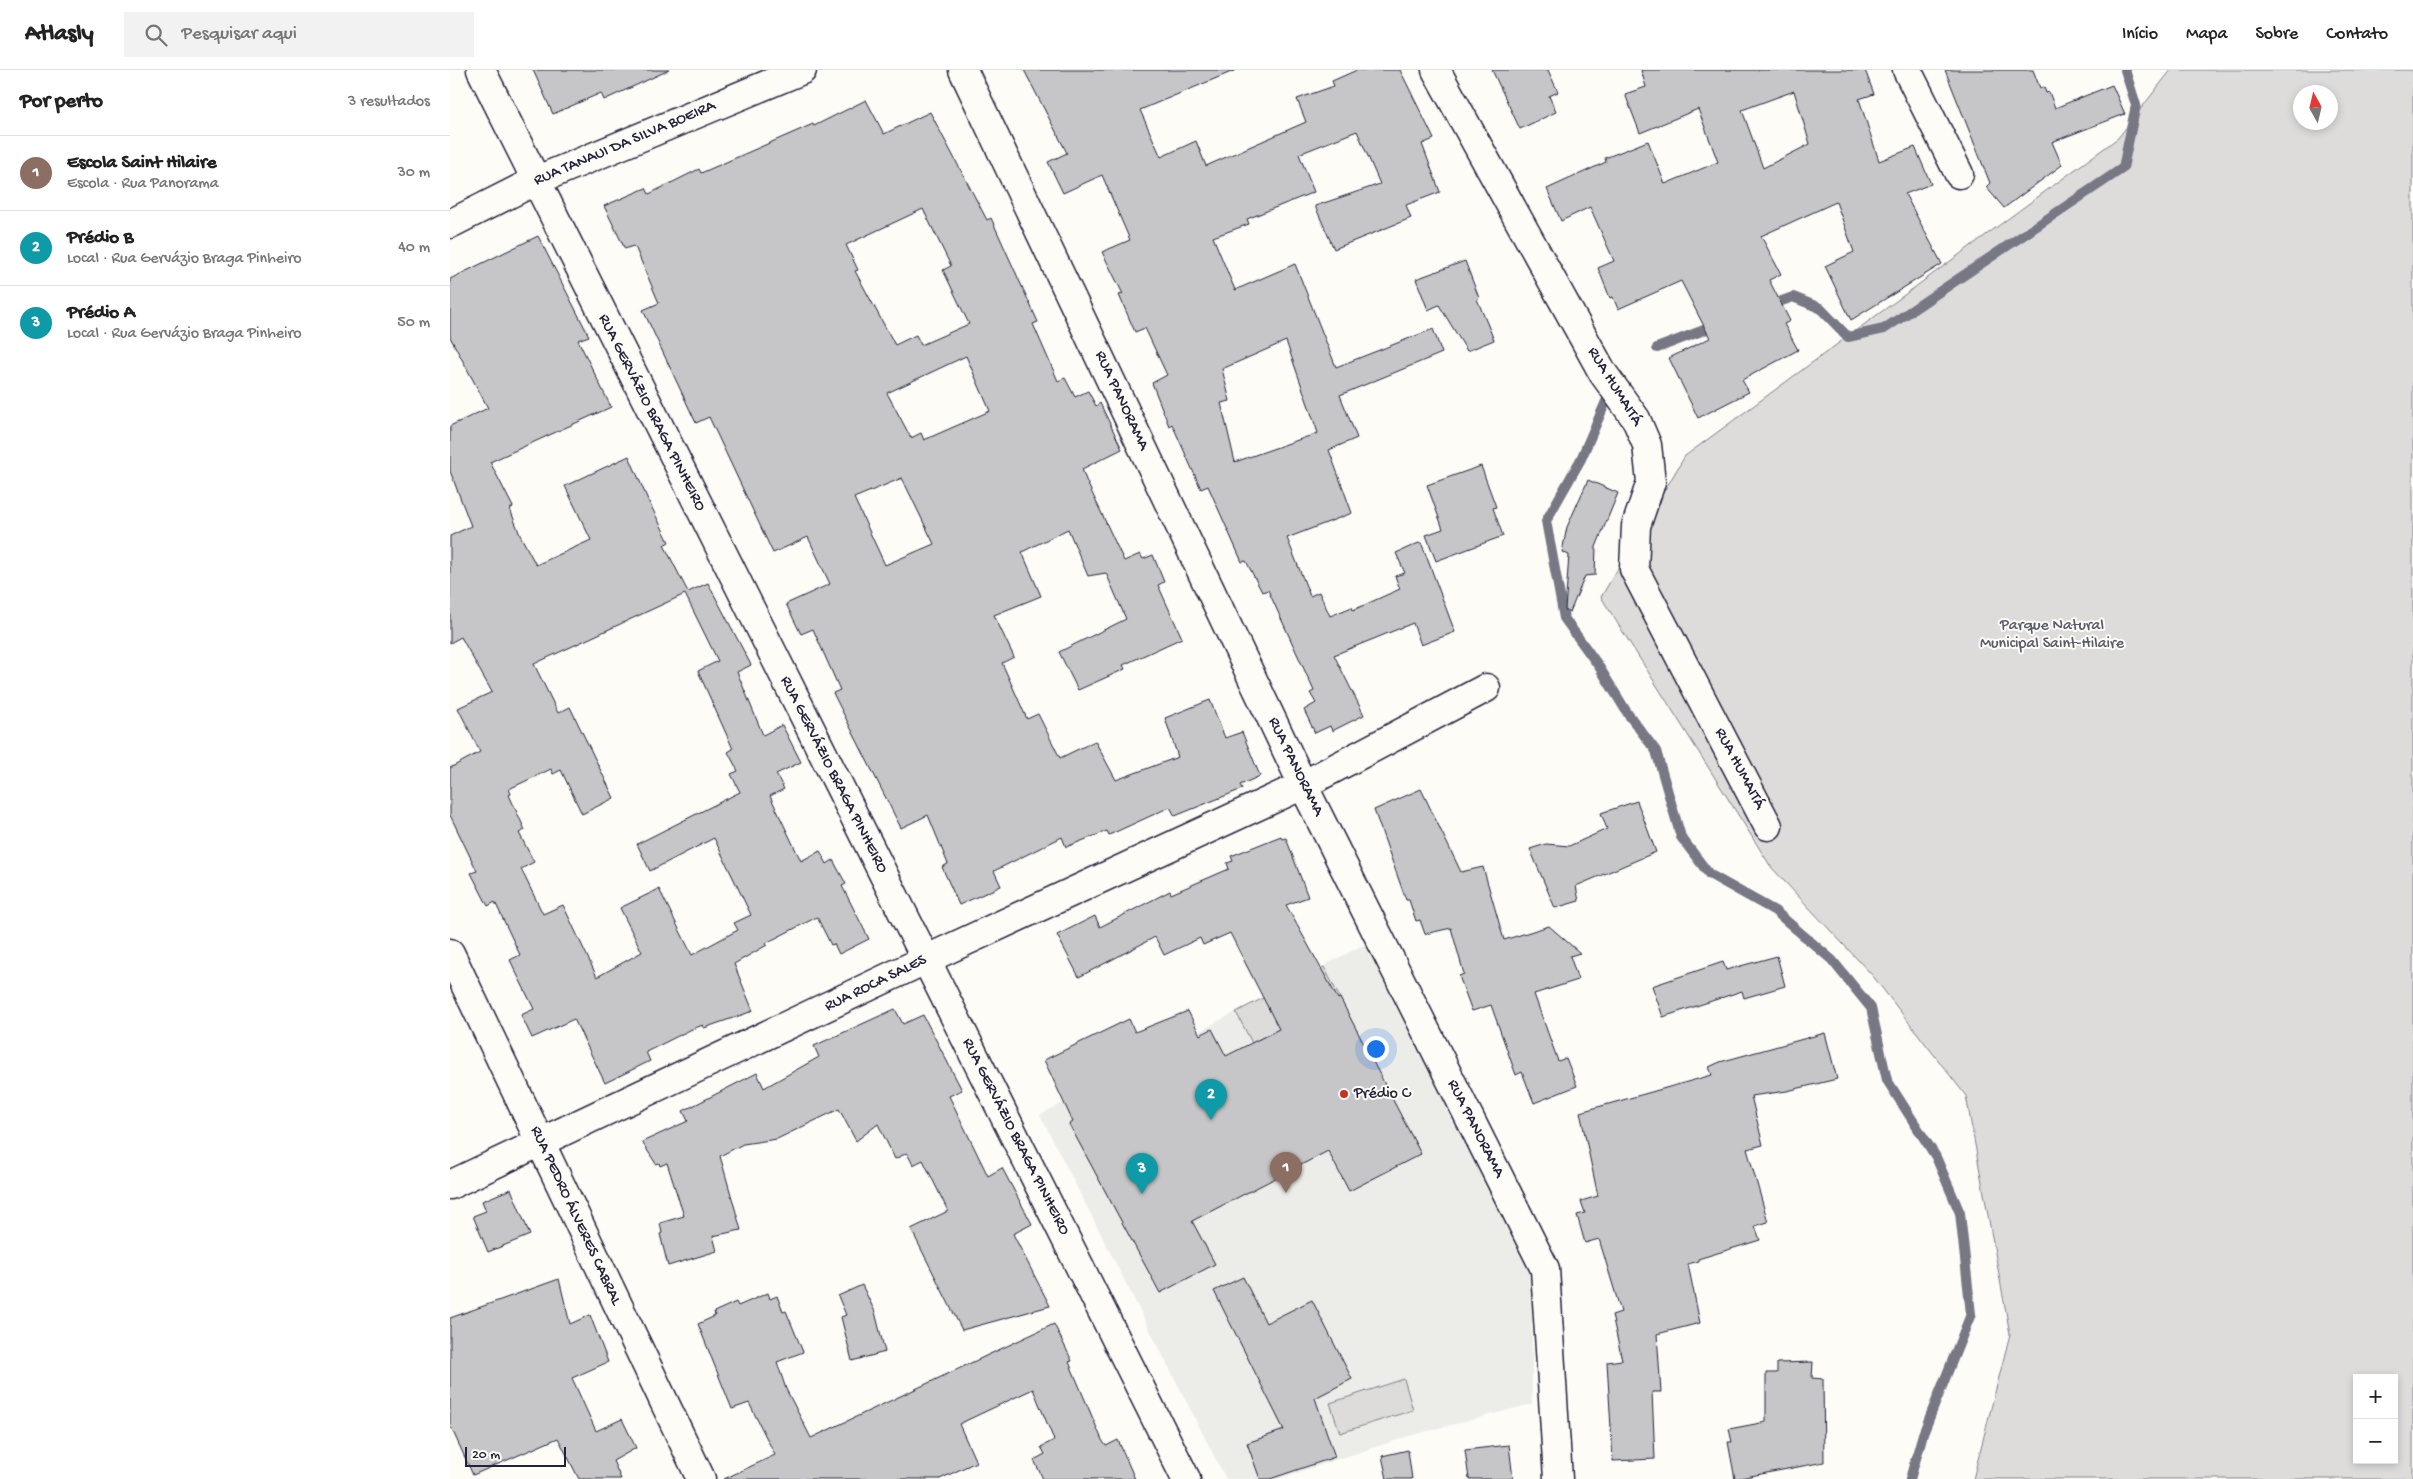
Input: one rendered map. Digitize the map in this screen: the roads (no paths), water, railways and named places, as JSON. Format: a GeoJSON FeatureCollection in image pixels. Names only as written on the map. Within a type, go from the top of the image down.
{"type":"FeatureCollection","features":[{"type":"Feature","properties":{"kind":"street","name":"RUA GERVÁZIO BRAGA PINHEIRO"},"geometry":{"type":"LineString","coordinates":[[481,70],[1186,1479]]}},
{"type":"Feature","properties":{"kind":"street","name":"RUA TANAUI DA SILVA BOEIRA"},"geometry":{"type":"LineString","coordinates":[[450,224],[535,181],[802,70]]}},
{"type":"Feature","properties":{"kind":"street","name":"RUA PANORAMA"},"geometry":{"type":"LineString","coordinates":[[964,70],[1303,785],[1545,1269],[1558,1479]]}},
{"type":"Feature","properties":{"kind":"street","name":"RUA HUMAITÁ"},"geometry":{"type":"LineString","coordinates":[[1436,70],[1604,373],[1636,419],[1644,436],[1647,445],[1651,482],[1636,526],[1634,569],[1768,826]]}},
{"type":"Feature","properties":{"kind":"street"},"geometry":{"type":"LineString","coordinates":[[1907,70],[1959,174]]}},
{"type":"Feature","properties":{"kind":"street","name":"RUA ROCA SALES"},"geometry":{"type":"LineString","coordinates":[[450,1185],[541,1144],[925,960],[1303,785],[1486,688]]}},
{"type":"Feature","properties":{"kind":"street","name":"RUA PEDRO ÁLVERES CABRAL"},"geometry":{"type":"LineString","coordinates":[[450,953],[701,1479]]}},
{"type":"Feature","properties":{"kind":"waterway"},"geometry":{"type":"LineString","coordinates":[[1768,306],[1793,297],[1820,308],[1848,337],[1884,329],[2123,168],[2136,105],[2125,70]]}},
{"type":"Feature","properties":{"kind":"waterway"},"geometry":{"type":"LineString","coordinates":[[1657,348],[1717,325]]}},
{"type":"Feature","properties":{"kind":"waterway"},"geometry":{"type":"LineString","coordinates":[[1607,399],[1581,459],[1546,521],[1564,618],[1598,665],[1628,714],[1656,751],[1681,837],[1709,874],[1775,911],[1832,960],[1871,1008],[1887,1080],[1936,1157],[1960,1213],[1971,1314],[1923,1434],[1910,1479]]}},
{"type":"Feature","properties":{"kind":"place","name":"Prédio C"},"geometry":{"type":"Point","coordinates":[1344,1094]}},
{"type":"Feature","properties":{"kind":"place","name":"Prédio B"},"geometry":{"type":"Point","coordinates":[1211,1120]}},
{"type":"Feature","properties":{"kind":"place","name":"Escola Saint Hilaire"},"geometry":{"type":"Point","coordinates":[1286,1193]}},
{"type":"Feature","properties":{"kind":"place","name":"Prédio A"},"geometry":{"type":"Point","coordinates":[1142,1194]}},
{"type":"Feature","properties":{"kind":"park label","name":"Parque Natural Municipal Saint-Hilaire"},"geometry":{"type":"Point","coordinates":[2052,635]}}]}
